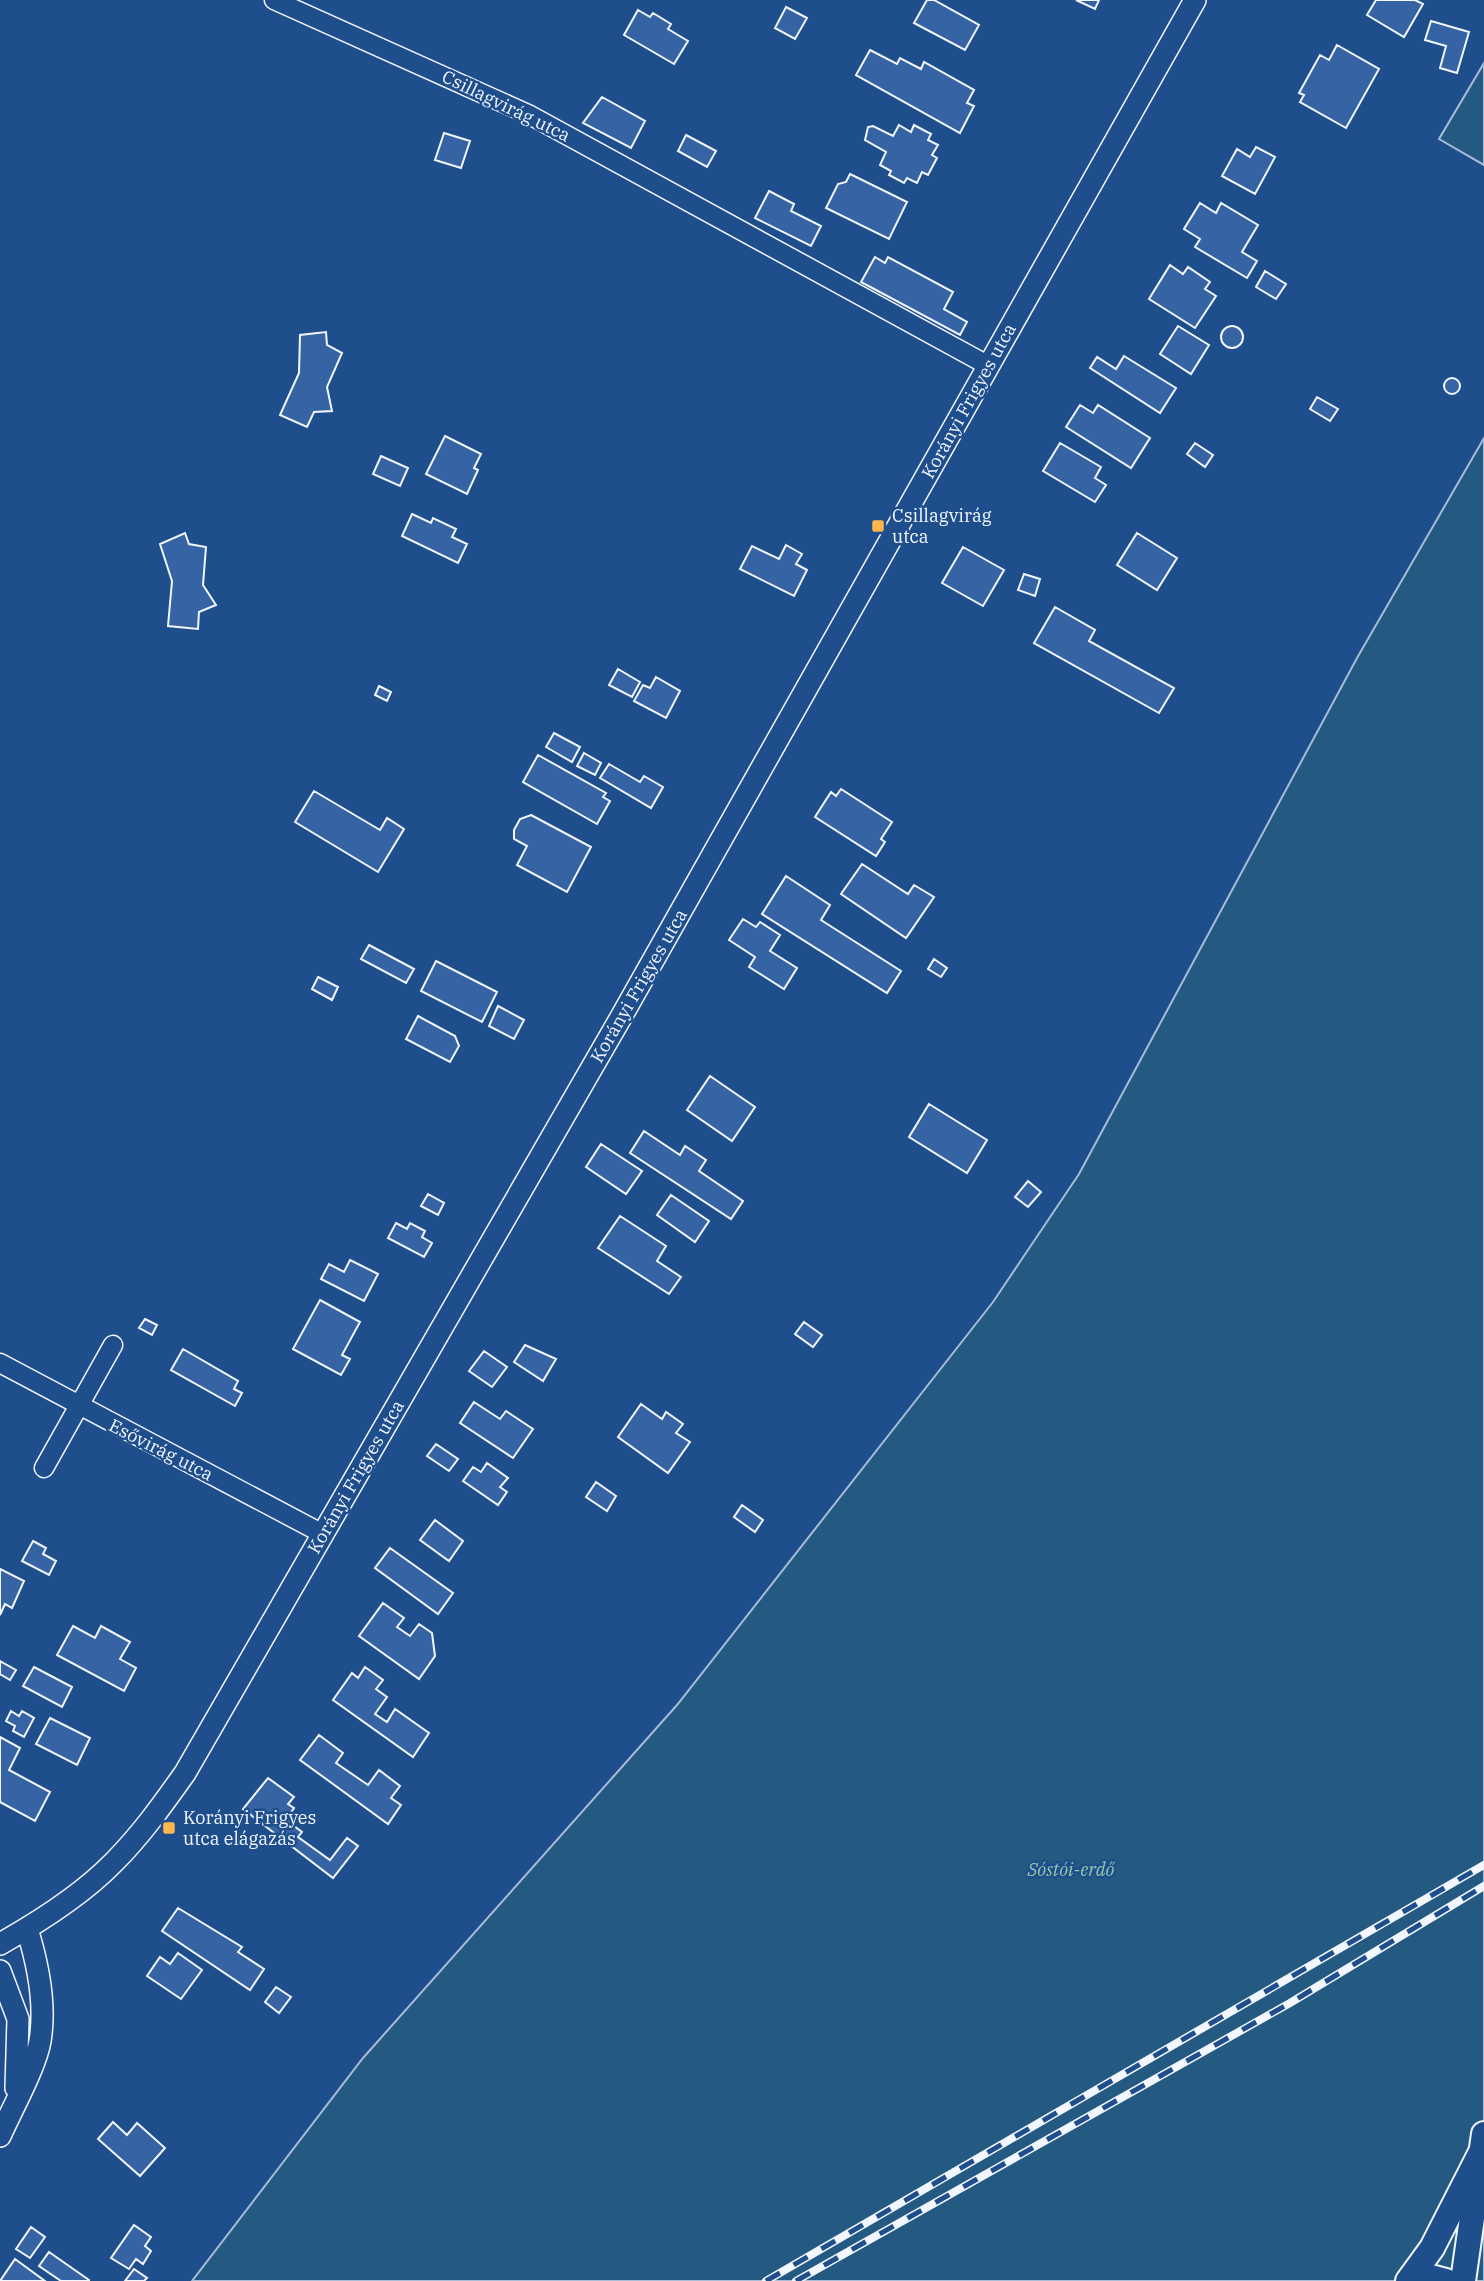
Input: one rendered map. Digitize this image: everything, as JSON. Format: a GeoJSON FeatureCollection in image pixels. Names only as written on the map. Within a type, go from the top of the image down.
{"type":"FeatureCollection","features":[{"type":"Feature","properties":{"kind":"main road"},"geometry":{"type":"LineString","coordinates":[[1408,2281],[1432,2248],[1483,2143]]}},
{"type":"Feature","properties":{"kind":"main road"},"geometry":{"type":"LineString","coordinates":[[1463,2281],[1483,2143]]}},
{"type":"Feature","properties":{"kind":"main road"},"geometry":{"type":"LineString","coordinates":[[1408,2281],[1431,2277],[1446,2281]]}},
{"type":"Feature","properties":{"kind":"street","name":"Csillagvirág utca"},"geometry":{"type":"LineString","coordinates":[[274,0],[528,114],[989,366]]}},
{"type":"Feature","properties":{"kind":"street","name":"Korányi Frigyes utca"},"geometry":{"type":"LineString","coordinates":[[0,1944],[27,1929],[113,1864],[141,1833],[185,1773],[621,1019],[1195,0]]}},
{"type":"Feature","properties":{"kind":"street"},"geometry":{"type":"LineString","coordinates":[[44,1468],[113,1345]]}},
{"type":"Feature","properties":{"kind":"street","name":"Esővirág utca"},"geometry":{"type":"LineString","coordinates":[[0,1363],[323,1534]]}},
{"type":"Feature","properties":{"kind":"street"},"geometry":{"type":"LineString","coordinates":[[0,2136],[40,2043],[40,1989],[35,1955],[27,1929]]}},
{"type":"Feature","properties":{"kind":"street"},"geometry":{"type":"LineString","coordinates":[[0,1971],[18,2018],[15,2101]]}},
{"type":"Feature","properties":{"kind":"green space"},"geometry":{"type":"Polygon","coordinates":[[[1484,63],[1484,165],[1439,139],[1484,63]]]}},
{"type":"Feature","properties":{"kind":"green space","name":"Sóstói-erdő"},"geometry":{"type":"Polygon","coordinates":[[[1484,438],[1484,2281],[192,2281],[363,2058],[677,1705],[993,1302],[1079,1174],[1357,658],[1484,438]]]}},
{"type":"Feature","properties":{"kind":"building"},"geometry":{"type":"Polygon","coordinates":[[[927,0],[934,0],[979,25],[965,50],[914,23],[927,0]]]}},
{"type":"Feature","properties":{"kind":"building"},"geometry":{"type":"Polygon","coordinates":[[[1076,0],[1099,0],[1095,9],[1076,0]]]}},
{"type":"Feature","properties":{"kind":"building"},"geometry":{"type":"Polygon","coordinates":[[[1376,0],[1415,0],[1423,4],[1404,37],[1367,15],[1376,0]]]}},
{"type":"Feature","properties":{"kind":"building"},"geometry":{"type":"Polygon","coordinates":[[[786,7],[807,18],[795,39],[775,28],[786,7]]]}},
{"type":"Feature","properties":{"kind":"building"},"geometry":{"type":"Polygon","coordinates":[[[638,10],[650,17],[653,13],[671,24],[668,29],[688,41],[674,64],[624,35],[638,10]]]}},
{"type":"Feature","properties":{"kind":"building"},"geometry":{"type":"Polygon","coordinates":[[[1431,21],[1469,32],[1457,73],[1440,68],[1446,46],[1425,40],[1431,21]]]}},
{"type":"Feature","properties":{"kind":"building"},"geometry":{"type":"Polygon","coordinates":[[[1337,45],[1379,69],[1346,128],[1300,102],[1304,95],[1299,93],[1320,55],[1329,60],[1337,45]]]}},
{"type":"Feature","properties":{"kind":"building"},"geometry":{"type":"Polygon","coordinates":[[[870,50],[897,64],[900,58],[921,69],[924,62],[974,90],[967,103],[974,106],[960,133],[856,75],[870,50]]]}},
{"type":"Feature","properties":{"kind":"building"},"geometry":{"type":"Polygon","coordinates":[[[602,97],[645,121],[631,148],[583,123],[602,97]]]}},
{"type":"Feature","properties":{"kind":"building"},"geometry":{"type":"Polygon","coordinates":[[[899,125],[911,132],[914,125],[931,134],[928,140],[938,145],[932,155],[937,158],[928,175],[922,172],[917,183],[907,178],[904,183],[889,175],[891,171],[880,165],[886,152],[865,140],[868,127],[873,126],[893,136],[899,125]]]}},
{"type":"Feature","properties":{"kind":"building"},"geometry":{"type":"Polygon","coordinates":[[[444,133],[470,141],[461,168],[435,160],[444,133]]]}},
{"type":"Feature","properties":{"kind":"building"},"geometry":{"type":"Polygon","coordinates":[[[686,135],[716,151],[707,167],[678,151],[686,135]]]}},
{"type":"Feature","properties":{"kind":"building"},"geometry":{"type":"Polygon","coordinates":[[[1256,147],[1275,157],[1255,194],[1222,176],[1237,149],[1250,157],[1256,147]]]}},
{"type":"Feature","properties":{"kind":"building"},"geometry":{"type":"Polygon","coordinates":[[[850,174],[907,202],[889,239],[826,208],[838,184],[846,182],[850,174]]]}},
{"type":"Feature","properties":{"kind":"building"},"geometry":{"type":"Polygon","coordinates":[[[769,191],[794,204],[791,211],[821,226],[811,246],[755,218],[769,191]]]}},
{"type":"Feature","properties":{"kind":"building"},"geometry":{"type":"Polygon","coordinates":[[[1200,203],[1216,213],[1221,203],[1258,225],[1242,252],[1257,261],[1247,278],[1195,247],[1200,239],[1184,229],[1200,203]]]}},
{"type":"Feature","properties":{"kind":"building"},"geometry":{"type":"Polygon","coordinates":[[[875,257],[885,263],[888,257],[953,292],[944,309],[967,322],[960,335],[861,282],[875,257]]]}},
{"type":"Feature","properties":{"kind":"building"},"geometry":{"type":"Polygon","coordinates":[[[1170,265],[1183,274],[1188,267],[1210,282],[1205,289],[1216,296],[1195,328],[1149,299],[1170,265]]]}},
{"type":"Feature","properties":{"kind":"building"},"geometry":{"type":"Polygon","coordinates":[[[1265,271],[1286,284],[1276,299],[1256,287],[1265,271]]]}},
{"type":"Feature","properties":{"kind":"building"},"geometry":{"type":"Polygon","coordinates":[[[1178,326],[1209,345],[1191,374],[1160,354],[1178,326]]]}},
{"type":"Feature","properties":{"kind":"building"},"geometry":{"type":"Polygon","coordinates":[[[1228,326],[1236,326],[1243,333],[1243,341],[1236,348],[1228,348],[1221,341],[1221,333],[1228,326]]]}},
{"type":"Feature","properties":{"kind":"building"},"geometry":{"type":"Polygon","coordinates":[[[326,332],[327,345],[342,353],[327,387],[332,411],[314,412],[307,427],[280,415],[299,373],[300,335],[326,332]]]}},
{"type":"Feature","properties":{"kind":"building"},"geometry":{"type":"Polygon","coordinates":[[[1124,356],[1176,388],[1160,413],[1090,368],[1097,357],[1116,369],[1124,356]]]}},
{"type":"Feature","properties":{"kind":"building"},"geometry":{"type":"Polygon","coordinates":[[[1449,378],[1455,378],[1460,386],[1458,392],[1449,394],[1444,389],[1444,383],[1449,378]]]}},
{"type":"Feature","properties":{"kind":"building"},"geometry":{"type":"Polygon","coordinates":[[[1317,397],[1338,409],[1330,421],[1310,409],[1317,397]]]}},
{"type":"Feature","properties":{"kind":"building"},"geometry":{"type":"Polygon","coordinates":[[[1080,405],[1093,413],[1098,405],[1150,438],[1131,468],[1066,427],[1080,405]]]}},
{"type":"Feature","properties":{"kind":"building"},"geometry":{"type":"Polygon","coordinates":[[[445,436],[481,454],[474,468],[478,470],[467,494],[426,474],[445,436]]]}},
{"type":"Feature","properties":{"kind":"building"},"geometry":{"type":"Polygon","coordinates":[[[1060,443],[1101,467],[1095,478],[1106,485],[1095,502],[1043,471],[1060,443]]]}},
{"type":"Feature","properties":{"kind":"building"},"geometry":{"type":"Polygon","coordinates":[[[1195,443],[1213,455],[1205,467],[1187,454],[1195,443]]]}},
{"type":"Feature","properties":{"kind":"building"},"geometry":{"type":"Polygon","coordinates":[[[381,456],[408,468],[400,486],[373,474],[381,456]]]}},
{"type":"Feature","properties":{"kind":"building"},"geometry":{"type":"Polygon","coordinates":[[[412,514],[431,523],[433,518],[456,529],[452,537],[467,544],[458,563],[402,536],[412,514]]]}},
{"type":"Feature","properties":{"kind":"building"},"geometry":{"type":"Polygon","coordinates":[[[185,533],[189,544],[206,547],[203,585],[216,605],[199,612],[198,629],[168,626],[172,581],[160,544],[185,533]]]}},
{"type":"Feature","properties":{"kind":"building"},"geometry":{"type":"Polygon","coordinates":[[[1137,533],[1177,558],[1157,590],[1117,565],[1137,533]]]}},
{"type":"Feature","properties":{"kind":"building"},"geometry":{"type":"Polygon","coordinates":[[[786,545],[802,554],[796,564],[807,570],[794,596],[740,569],[752,546],[779,559],[786,545]]]}},
{"type":"Feature","properties":{"kind":"building"},"geometry":{"type":"Polygon","coordinates":[[[963,547],[1004,570],[983,606],[942,583],[963,547]]]}},
{"type":"Feature","properties":{"kind":"building"},"geometry":{"type":"Polygon","coordinates":[[[1024,574],[1040,579],[1035,596],[1018,590],[1024,574]]]}},
{"type":"Feature","properties":{"kind":"building"},"geometry":{"type":"Polygon","coordinates":[[[1055,607],[1095,630],[1089,641],[1174,688],[1159,713],[1034,643],[1055,607]]]}},
{"type":"Feature","properties":{"kind":"building"},"geometry":{"type":"Polygon","coordinates":[[[618,669],[640,682],[632,697],[609,685],[618,669]]]}},
{"type":"Feature","properties":{"kind":"building"},"geometry":{"type":"Polygon","coordinates":[[[656,677],[680,691],[666,718],[634,701],[643,685],[650,688],[656,677]]]}},
{"type":"Feature","properties":{"kind":"building"},"geometry":{"type":"Polygon","coordinates":[[[379,686],[391,692],[387,701],[375,695],[379,686]]]}},
{"type":"Feature","properties":{"kind":"building"},"geometry":{"type":"Polygon","coordinates":[[[554,733],[580,747],[572,762],[546,747],[554,733]]]}},
{"type":"Feature","properties":{"kind":"building"},"geometry":{"type":"Polygon","coordinates":[[[584,753],[601,763],[595,775],[577,766],[584,753]]]}},
{"type":"Feature","properties":{"kind":"building"},"geometry":{"type":"Polygon","coordinates":[[[538,755],[606,793],[603,797],[610,801],[597,824],[523,782],[538,755]]]}},
{"type":"Feature","properties":{"kind":"building"},"geometry":{"type":"Polygon","coordinates":[[[609,764],[640,782],[644,776],[663,787],[651,808],[600,778],[609,764]]]}},
{"type":"Feature","properties":{"kind":"building"},"geometry":{"type":"Polygon","coordinates":[[[841,789],[892,822],[881,839],[885,842],[876,856],[815,817],[831,792],[836,796],[841,789]]]}},
{"type":"Feature","properties":{"kind":"building"},"geometry":{"type":"Polygon","coordinates":[[[314,791],[380,830],[387,818],[404,829],[378,872],[295,822],[314,791]]]}},
{"type":"Feature","properties":{"kind":"building"},"geometry":{"type":"Polygon","coordinates":[[[531,815],[591,847],[567,892],[517,865],[527,846],[514,839],[514,830],[520,819],[531,815]]]}},
{"type":"Feature","properties":{"kind":"building"},"geometry":{"type":"Polygon","coordinates":[[[862,864],[908,894],[914,885],[934,897],[906,938],[841,894],[862,864]]]}},
{"type":"Feature","properties":{"kind":"building"},"geometry":{"type":"Polygon","coordinates":[[[786,876],[830,905],[821,920],[901,971],[887,993],[762,914],[786,876]]]}},
{"type":"Feature","properties":{"kind":"building"},"geometry":{"type":"Polygon","coordinates":[[[743,919],[756,927],[760,922],[780,935],[770,951],[797,968],[784,989],[749,967],[755,957],[729,940],[743,919]]]}},
{"type":"Feature","properties":{"kind":"building"},"geometry":{"type":"Polygon","coordinates":[[[369,945],[414,969],[406,983],[361,959],[369,945]]]}},
{"type":"Feature","properties":{"kind":"building"},"geometry":{"type":"Polygon","coordinates":[[[934,959],[947,968],[941,977],[928,969],[934,959]]]}},
{"type":"Feature","properties":{"kind":"building"},"geometry":{"type":"Polygon","coordinates":[[[436,961],[497,992],[482,1022],[421,991],[436,961]]]}},
{"type":"Feature","properties":{"kind":"building"},"geometry":{"type":"Polygon","coordinates":[[[318,977],[338,987],[332,1000],[312,989],[318,977]]]}},
{"type":"Feature","properties":{"kind":"building"},"geometry":{"type":"Polygon","coordinates":[[[498,1006],[524,1020],[514,1039],[489,1026],[498,1006]]]}},
{"type":"Feature","properties":{"kind":"building"},"geometry":{"type":"Polygon","coordinates":[[[418,1016],[455,1036],[459,1046],[450,1062],[406,1039],[418,1016]]]}},
{"type":"Feature","properties":{"kind":"building"},"geometry":{"type":"Polygon","coordinates":[[[710,1076],[755,1107],[732,1141],[687,1110],[710,1076]]]}},
{"type":"Feature","properties":{"kind":"building"},"geometry":{"type":"Polygon","coordinates":[[[929,1104],[987,1140],[967,1173],[909,1137],[929,1104]]]}},
{"type":"Feature","properties":{"kind":"building"},"geometry":{"type":"Polygon","coordinates":[[[644,1131],[680,1155],[685,1146],[706,1160],[699,1171],[743,1201],[731,1219],[630,1153],[644,1131]]]}},
{"type":"Feature","properties":{"kind":"building"},"geometry":{"type":"Polygon","coordinates":[[[601,1144],[642,1171],[626,1194],[586,1167],[601,1144]]]}},
{"type":"Feature","properties":{"kind":"building"},"geometry":{"type":"Polygon","coordinates":[[[1028,1181],[1041,1192],[1028,1207],[1015,1197],[1028,1181]]]}},
{"type":"Feature","properties":{"kind":"building"},"geometry":{"type":"Polygon","coordinates":[[[428,1194],[444,1203],[438,1215],[421,1206],[428,1194]]]}},
{"type":"Feature","properties":{"kind":"building"},"geometry":{"type":"Polygon","coordinates":[[[671,1195],[709,1221],[695,1242],[657,1215],[671,1195]]]}},
{"type":"Feature","properties":{"kind":"building"},"geometry":{"type":"Polygon","coordinates":[[[620,1216],[666,1246],[657,1261],[681,1277],[669,1294],[598,1248],[620,1216]]]}},
{"type":"Feature","properties":{"kind":"building"},"geometry":{"type":"Polygon","coordinates":[[[396,1223],[407,1229],[410,1223],[425,1231],[422,1237],[432,1243],[424,1257],[388,1238],[396,1223]]]}},
{"type":"Feature","properties":{"kind":"building"},"geometry":{"type":"Polygon","coordinates":[[[350,1260],[378,1274],[364,1301],[321,1279],[329,1264],[344,1272],[350,1260]]]}},
{"type":"Feature","properties":{"kind":"building"},"geometry":{"type":"Polygon","coordinates":[[[320,1300],[360,1322],[342,1355],[350,1359],[341,1375],[293,1349],[320,1300]]]}},
{"type":"Feature","properties":{"kind":"building"},"geometry":{"type":"Polygon","coordinates":[[[145,1319],[157,1325],[152,1335],[139,1328],[145,1319]]]}},
{"type":"Feature","properties":{"kind":"building"},"geometry":{"type":"Polygon","coordinates":[[[804,1322],[822,1335],[813,1347],[795,1334],[804,1322]]]}},
{"type":"Feature","properties":{"kind":"building"},"geometry":{"type":"Polygon","coordinates":[[[525,1345],[556,1359],[543,1381],[514,1362],[525,1345]]]}},
{"type":"Feature","properties":{"kind":"building"},"geometry":{"type":"Polygon","coordinates":[[[183,1349],[238,1381],[234,1389],[242,1393],[235,1406],[171,1370],[183,1349]]]}},
{"type":"Feature","properties":{"kind":"building"},"geometry":{"type":"Polygon","coordinates":[[[484,1351],[507,1367],[492,1387],[469,1371],[484,1351]]]}},
{"type":"Feature","properties":{"kind":"building"},"geometry":{"type":"Polygon","coordinates":[[[474,1402],[500,1419],[506,1411],[533,1429],[513,1458],[460,1423],[474,1402]]]}},
{"type":"Feature","properties":{"kind":"building"},"geometry":{"type":"Polygon","coordinates":[[[641,1404],[662,1419],[666,1412],[683,1424],[676,1433],[690,1442],[668,1473],[618,1437],[641,1404]]]}},
{"type":"Feature","properties":{"kind":"building"},"geometry":{"type":"Polygon","coordinates":[[[436,1444],[458,1459],[449,1471],[427,1456],[436,1444]]]}},
{"type":"Feature","properties":{"kind":"building"},"geometry":{"type":"Polygon","coordinates":[[[487,1463],[508,1478],[500,1487],[507,1492],[498,1505],[463,1481],[473,1467],[481,1472],[487,1463]]]}},
{"type":"Feature","properties":{"kind":"building"},"geometry":{"type":"Polygon","coordinates":[[[596,1482],[616,1496],[607,1511],[586,1497],[596,1482]]]}},
{"type":"Feature","properties":{"kind":"building"},"geometry":{"type":"Polygon","coordinates":[[[742,1505],[763,1520],[755,1532],[734,1517],[742,1505]]]}},
{"type":"Feature","properties":{"kind":"building"},"geometry":{"type":"Polygon","coordinates":[[[435,1520],[463,1541],[449,1561],[420,1540],[435,1520]]]}},
{"type":"Feature","properties":{"kind":"building"},"geometry":{"type":"Polygon","coordinates":[[[33,1541],[46,1548],[43,1554],[56,1561],[49,1575],[22,1561],[33,1541]]]}},
{"type":"Feature","properties":{"kind":"building"},"geometry":{"type":"Polygon","coordinates":[[[390,1548],[453,1593],[438,1614],[375,1568],[390,1548]]]}},
{"type":"Feature","properties":{"kind":"building"},"geometry":{"type":"Polygon","coordinates":[[[0,1569],[24,1581],[12,1608],[5,1604],[0,1615],[0,1569]]]}},
{"type":"Feature","properties":{"kind":"building"},"geometry":{"type":"Polygon","coordinates":[[[383,1603],[404,1618],[397,1627],[410,1636],[419,1624],[432,1633],[435,1656],[419,1679],[359,1636],[383,1603]]]}},
{"type":"Feature","properties":{"kind":"building"},"geometry":{"type":"Polygon","coordinates":[[[73,1626],[95,1638],[101,1626],[130,1642],[120,1659],[136,1668],[124,1691],[57,1655],[73,1626]]]}},
{"type":"Feature","properties":{"kind":"building"},"geometry":{"type":"Polygon","coordinates":[[[0,1661],[16,1670],[10,1680],[0,1674],[0,1661]]]}},
{"type":"Feature","properties":{"kind":"building"},"geometry":{"type":"Polygon","coordinates":[[[34,1667],[72,1687],[62,1707],[23,1686],[34,1667]]]}},
{"type":"Feature","properties":{"kind":"building"},"geometry":{"type":"Polygon","coordinates":[[[365,1667],[383,1680],[376,1689],[387,1697],[375,1714],[387,1722],[395,1709],[429,1733],[413,1757],[333,1700],[352,1673],[358,1678],[365,1667]]]}},
{"type":"Feature","properties":{"kind":"building"},"geometry":{"type":"Polygon","coordinates":[[[11,1711],[19,1716],[22,1711],[34,1718],[24,1737],[13,1731],[15,1726],[6,1721],[11,1711]]]}},
{"type":"Feature","properties":{"kind":"building"},"geometry":{"type":"Polygon","coordinates":[[[50,1718],[90,1738],[77,1765],[36,1744],[50,1718]]]}},
{"type":"Feature","properties":{"kind":"building"},"geometry":{"type":"Polygon","coordinates":[[[319,1735],[343,1753],[336,1763],[368,1785],[379,1770],[400,1786],[391,1798],[401,1805],[388,1824],[300,1760],[319,1735]]]}},
{"type":"Feature","properties":{"kind":"building"},"geometry":{"type":"Polygon","coordinates":[[[0,1737],[20,1748],[9,1770],[50,1792],[35,1821],[0,1802],[0,1737]]]}},
{"type":"Feature","properties":{"kind":"building"},"geometry":{"type":"Polygon","coordinates":[[[268,1778],[294,1797],[288,1804],[294,1808],[286,1820],[302,1832],[298,1837],[330,1860],[347,1838],[358,1846],[333,1878],[243,1809],[268,1778]]]}},
{"type":"Feature","properties":{"kind":"building"},"geometry":{"type":"Polygon","coordinates":[[[178,1908],[242,1947],[238,1952],[264,1969],[250,1990],[162,1931],[178,1908]]]}},
{"type":"Feature","properties":{"kind":"building"},"geometry":{"type":"Polygon","coordinates":[[[178,1953],[202,1970],[181,1999],[147,1976],[160,1957],[170,1964],[178,1953]]]}},
{"type":"Feature","properties":{"kind":"building"},"geometry":{"type":"Polygon","coordinates":[[[276,1987],[291,1997],[279,2013],[265,2002],[276,1987]]]}},
{"type":"Feature","properties":{"kind":"building"},"geometry":{"type":"Polygon","coordinates":[[[113,2122],[127,2135],[137,2123],[165,2148],[140,2176],[98,2139],[113,2122]]]}},
{"type":"Feature","properties":{"kind":"building"},"geometry":{"type":"Polygon","coordinates":[[[134,2225],[151,2237],[145,2246],[151,2251],[143,2264],[136,2259],[129,2269],[111,2258],[134,2225]]]}},
{"type":"Feature","properties":{"kind":"building"},"geometry":{"type":"Polygon","coordinates":[[[31,2227],[45,2237],[30,2258],[16,2249],[31,2227]]]}},
{"type":"Feature","properties":{"kind":"building"},"geometry":{"type":"Polygon","coordinates":[[[49,2252],[89,2281],[61,2281],[39,2266],[49,2252]]]}},
{"type":"Feature","properties":{"kind":"building"},"geometry":{"type":"Polygon","coordinates":[[[15,2259],[45,2281],[0,2281],[15,2259]]]}},
{"type":"Feature","properties":{"kind":"building"},"geometry":{"type":"Polygon","coordinates":[[[134,2269],[147,2278],[144,2281],[125,2281],[134,2269]]]}},
{"type":"Feature","properties":{"kind":"railway"},"geometry":{"type":"LineString","coordinates":[[766,2281],[1484,1865]]}},
{"type":"Feature","properties":{"kind":"railway"},"geometry":{"type":"LineString","coordinates":[[796,2281],[1290,2003],[1484,1886]]}},
{"type":"Feature","properties":{"kind":"place","name":"Csillagvirág utca"},"geometry":{"type":"Point","coordinates":[878,526]}},
{"type":"Feature","properties":{"kind":"place","name":"Korányi Frigyes utca elágazás"},"geometry":{"type":"Point","coordinates":[169,1828]}}]}
